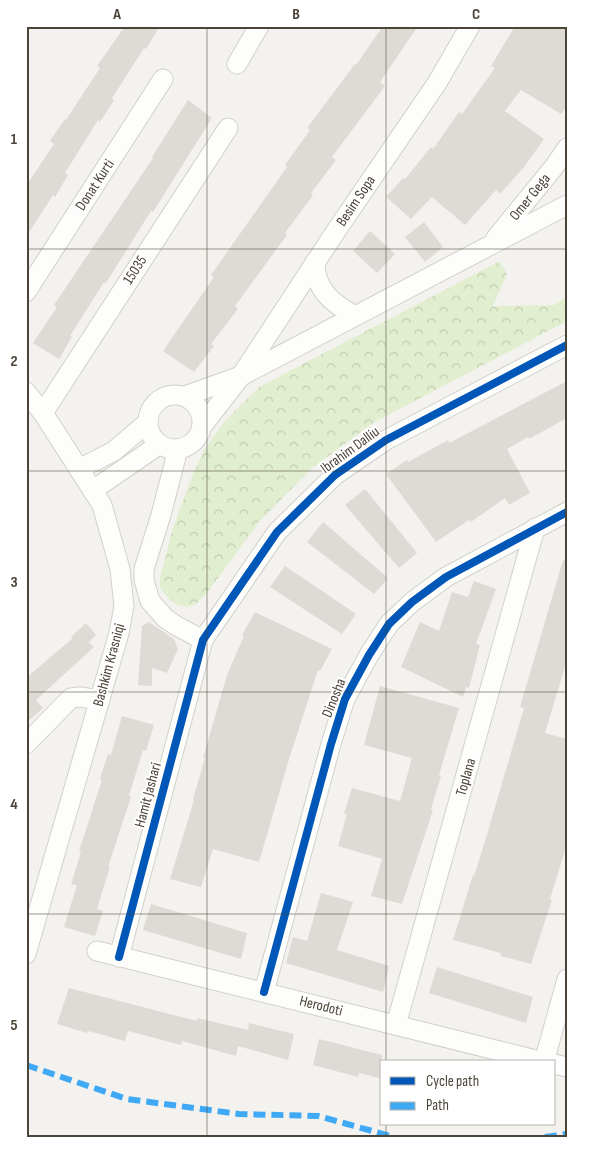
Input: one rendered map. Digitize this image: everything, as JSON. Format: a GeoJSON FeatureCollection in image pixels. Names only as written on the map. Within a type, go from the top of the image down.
{"type":"FeatureCollection","features":[{"type":"Feature","properties":{"kind":"street"},"geometry":{"type":"LineString","coordinates":[[237,64],[259,26]]}},
{"type":"Feature","properties":{"kind":"street","name":"Besim Sopa"},"geometry":{"type":"LineString","coordinates":[[92,490],[169,447],[187,447],[195,442],[200,434],[202,425],[241,376],[315,262],[437,83],[470,26]]}},
{"type":"Feature","properties":{"kind":"street","name":"Donat Kurti"},"geometry":{"type":"LineString","coordinates":[[26,292],[163,79]]}},
{"type":"Feature","properties":{"kind":"street","name":"15035"},"geometry":{"type":"LineString","coordinates":[[43,412],[228,128]]}},
{"type":"Feature","properties":{"kind":"street","name":"Omer Gega"},"geometry":{"type":"LineString","coordinates":[[491,245],[567,148]]}},
{"type":"Feature","properties":{"kind":"street","name":"Besim Sopa"},"geometry":{"type":"LineString","coordinates":[[79,469],[114,451],[148,422],[149,413],[160,399],[176,394],[185,396],[241,376],[567,205]]}},
{"type":"Feature","properties":{"kind":"street"},"geometry":{"type":"LineString","coordinates":[[315,262],[315,274],[329,298],[340,308],[355,316]]}},
{"type":"Feature","properties":{"kind":"street","name":"Ibrahim Dalliu"},"geometry":{"type":"LineString","coordinates":[[203,640],[277,532],[335,475],[386,440],[567,345]]}},
{"type":"Feature","properties":{"kind":"street","name":"Bashkim Krasniqi"},"geometry":{"type":"LineString","coordinates":[[26,392],[43,412],[102,505],[120,569],[124,606],[119,634],[26,954]]}},
{"type":"Feature","properties":{"kind":"street"},"geometry":{"type":"LineString","coordinates":[[185,396],[198,407],[202,415],[202,425]]}},
{"type":"Feature","properties":{"kind":"street"},"geometry":{"type":"LineString","coordinates":[[148,422],[153,438],[169,447],[161,515],[144,569],[144,580],[150,602],[165,618],[175,626],[203,640]]}},
{"type":"Feature","properties":{"kind":"street","name":"Dinosha"},"geometry":{"type":"LineString","coordinates":[[264,992],[337,726],[346,699],[369,655],[389,624],[412,602],[446,577],[567,512]]}},
{"type":"Feature","properties":{"kind":"street","name":"Toplana"},"geometry":{"type":"LineString","coordinates":[[396,1025],[536,528]]}},
{"type":"Feature","properties":{"kind":"street","name":"Hamit Jashari"},"geometry":{"type":"LineString","coordinates":[[119,957],[203,640]]}},
{"type":"Feature","properties":{"kind":"street"},"geometry":{"type":"LineString","coordinates":[[26,744],[71,698],[80,697],[100,700]]}},
{"type":"Feature","properties":{"kind":"street","name":"Herodoti"},"geometry":{"type":"LineString","coordinates":[[97,951],[536,1060]]}},
{"type":"Feature","properties":{"kind":"street","name":"Herodoti"},"geometry":{"type":"LineString","coordinates":[[545,1060],[567,979]]}},
{"type":"Feature","properties":{"kind":"green space"},"geometry":{"type":"Polygon","coordinates":[[[500,261],[507,274],[493,306],[554,305],[567,297],[567,321],[373,423],[311,469],[260,521],[206,594],[196,604],[187,607],[177,605],[167,597],[160,588],[160,578],[172,531],[190,481],[204,450],[224,422],[259,387],[500,261]]]}},
{"type":"Feature","properties":{"kind":"building"},"geometry":{"type":"Polygon","coordinates":[[[125,26],[160,26],[112,98],[114,100],[100,122],[98,120],[65,173],[68,175],[55,197],[53,195],[26,237],[26,186],[54,144],[50,141],[100,68],[97,66],[125,26]]]}},
{"type":"Feature","properties":{"kind":"building"},"geometry":{"type":"Polygon","coordinates":[[[383,26],[418,26],[380,82],[385,86],[332,157],[336,160],[311,193],[313,195],[285,233],[287,235],[235,306],[238,309],[211,344],[214,346],[194,372],[163,351],[214,277],[211,275],[287,167],[285,165],[310,130],[307,128],[356,65],[383,26]]]}},
{"type":"Feature","properties":{"kind":"building"},"geometry":{"type":"Polygon","coordinates":[[[515,26],[567,26],[567,106],[561,114],[521,90],[505,111],[544,139],[524,167],[500,194],[496,190],[465,225],[432,197],[411,219],[386,197],[403,178],[405,179],[431,147],[433,149],[459,112],[462,114],[495,68],[491,66],[515,26]]]}},
{"type":"Feature","properties":{"kind":"building"},"geometry":{"type":"Polygon","coordinates":[[[188,100],[212,118],[153,212],[151,211],[106,283],[104,282],[70,336],[72,337],[59,359],[33,343],[57,307],[54,305],[153,158],[188,100]]]}},
{"type":"Feature","properties":{"kind":"building"},"geometry":{"type":"Polygon","coordinates":[[[424,222],[443,247],[425,262],[405,237],[424,222]]]}},
{"type":"Feature","properties":{"kind":"building"},"geometry":{"type":"Polygon","coordinates":[[[370,231],[395,254],[377,273],[353,251],[370,231]]]}},
{"type":"Feature","properties":{"kind":"building"},"geometry":{"type":"Polygon","coordinates":[[[567,381],[567,418],[507,449],[530,493],[509,505],[505,498],[471,522],[469,520],[436,542],[386,474],[407,460],[408,462],[448,440],[449,443],[567,381]]]}},
{"type":"Feature","properties":{"kind":"building"},"geometry":{"type":"Polygon","coordinates":[[[365,489],[417,553],[399,568],[345,505],[365,489]]]}},
{"type":"Feature","properties":{"kind":"building"},"geometry":{"type":"Polygon","coordinates":[[[323,522],[388,578],[374,594],[307,542],[323,522]]]}},
{"type":"Feature","properties":{"kind":"building"},"geometry":{"type":"Polygon","coordinates":[[[563,560],[567,561],[567,660],[545,733],[567,739],[567,844],[550,899],[552,900],[531,964],[501,956],[501,953],[453,940],[486,838],[524,708],[520,707],[563,560]]]}},
{"type":"Feature","properties":{"kind":"building"},"geometry":{"type":"Polygon","coordinates":[[[285,566],[356,614],[342,634],[270,587],[285,566]]]}},
{"type":"Feature","properties":{"kind":"building"},"geometry":{"type":"Polygon","coordinates":[[[474,581],[496,589],[476,644],[480,645],[469,688],[466,687],[463,697],[401,667],[420,622],[439,631],[452,592],[468,597],[474,581]]]}},
{"type":"Feature","properties":{"kind":"building"},"geometry":{"type":"Polygon","coordinates":[[[255,612],[332,649],[320,671],[318,670],[290,756],[259,862],[213,849],[201,887],[170,879],[194,800],[205,758],[203,758],[227,675],[244,636],[242,635],[255,612]]]}},
{"type":"Feature","properties":{"kind":"building"},"geometry":{"type":"Polygon","coordinates":[[[149,622],[174,639],[178,649],[167,673],[152,668],[152,686],[138,685],[142,626],[149,622]]]}},
{"type":"Feature","properties":{"kind":"building"},"geometry":{"type":"Polygon","coordinates":[[[86,623],[96,635],[89,642],[94,647],[36,700],[43,708],[26,723],[26,678],[73,638],[71,637],[86,623]]]}},
{"type":"Feature","properties":{"kind":"building"},"geometry":{"type":"Polygon","coordinates":[[[380,686],[459,708],[439,775],[441,776],[431,809],[433,810],[402,904],[371,896],[382,859],[338,846],[347,814],[344,814],[352,788],[400,801],[412,758],[364,745],[380,686]]]}},
{"type":"Feature","properties":{"kind":"building"},"geometry":{"type":"Polygon","coordinates":[[[122,716],[154,725],[146,751],[143,750],[129,796],[131,797],[108,867],[110,867],[97,909],[103,911],[95,936],[64,927],[77,885],[71,884],[81,852],[79,851],[102,780],[100,779],[108,754],[111,755],[122,716]]]}},
{"type":"Feature","properties":{"kind":"building"},"geometry":{"type":"Polygon","coordinates":[[[321,893],[353,902],[337,950],[389,966],[383,992],[286,963],[293,937],[307,941],[321,893]]]}},
{"type":"Feature","properties":{"kind":"building"},"geometry":{"type":"Polygon","coordinates":[[[151,904],[247,933],[241,959],[143,930],[151,904]]]}},
{"type":"Feature","properties":{"kind":"building"},"geometry":{"type":"Polygon","coordinates":[[[437,967],[533,997],[526,1023],[429,993],[437,967]]]}},
{"type":"Feature","properties":{"kind":"building"},"geometry":{"type":"Polygon","coordinates":[[[69,988],[197,1021],[197,1018],[248,1030],[249,1023],[294,1034],[288,1060],[238,1046],[236,1056],[182,1041],[181,1045],[128,1031],[125,1041],[57,1024],[69,988]]]}},
{"type":"Feature","properties":{"kind":"building"},"geometry":{"type":"Polygon","coordinates":[[[319,1039],[382,1055],[382,1060],[380,1060],[380,1078],[359,1073],[358,1077],[313,1065],[319,1039]]]}},
{"type":"Feature","properties":{"kind":"marked path"},"geometry":{"type":"LineString","coordinates":[[26,1065],[127,1099],[239,1114],[318,1116],[394,1137]]}},
{"type":"Feature","properties":{"kind":"marked path"},"geometry":{"type":"LineString","coordinates":[[545,1137],[567,1134]]}},
{"type":"Feature","properties":{"kind":"cycle path"},"geometry":{"type":"LineString","coordinates":[[119,957],[203,640],[277,532],[335,475],[386,440],[567,345]]}},
{"type":"Feature","properties":{"kind":"cycle path"},"geometry":{"type":"LineString","coordinates":[[264,992],[331,744],[345,699],[369,655],[389,624],[412,602],[446,577],[567,512]]}}]}
